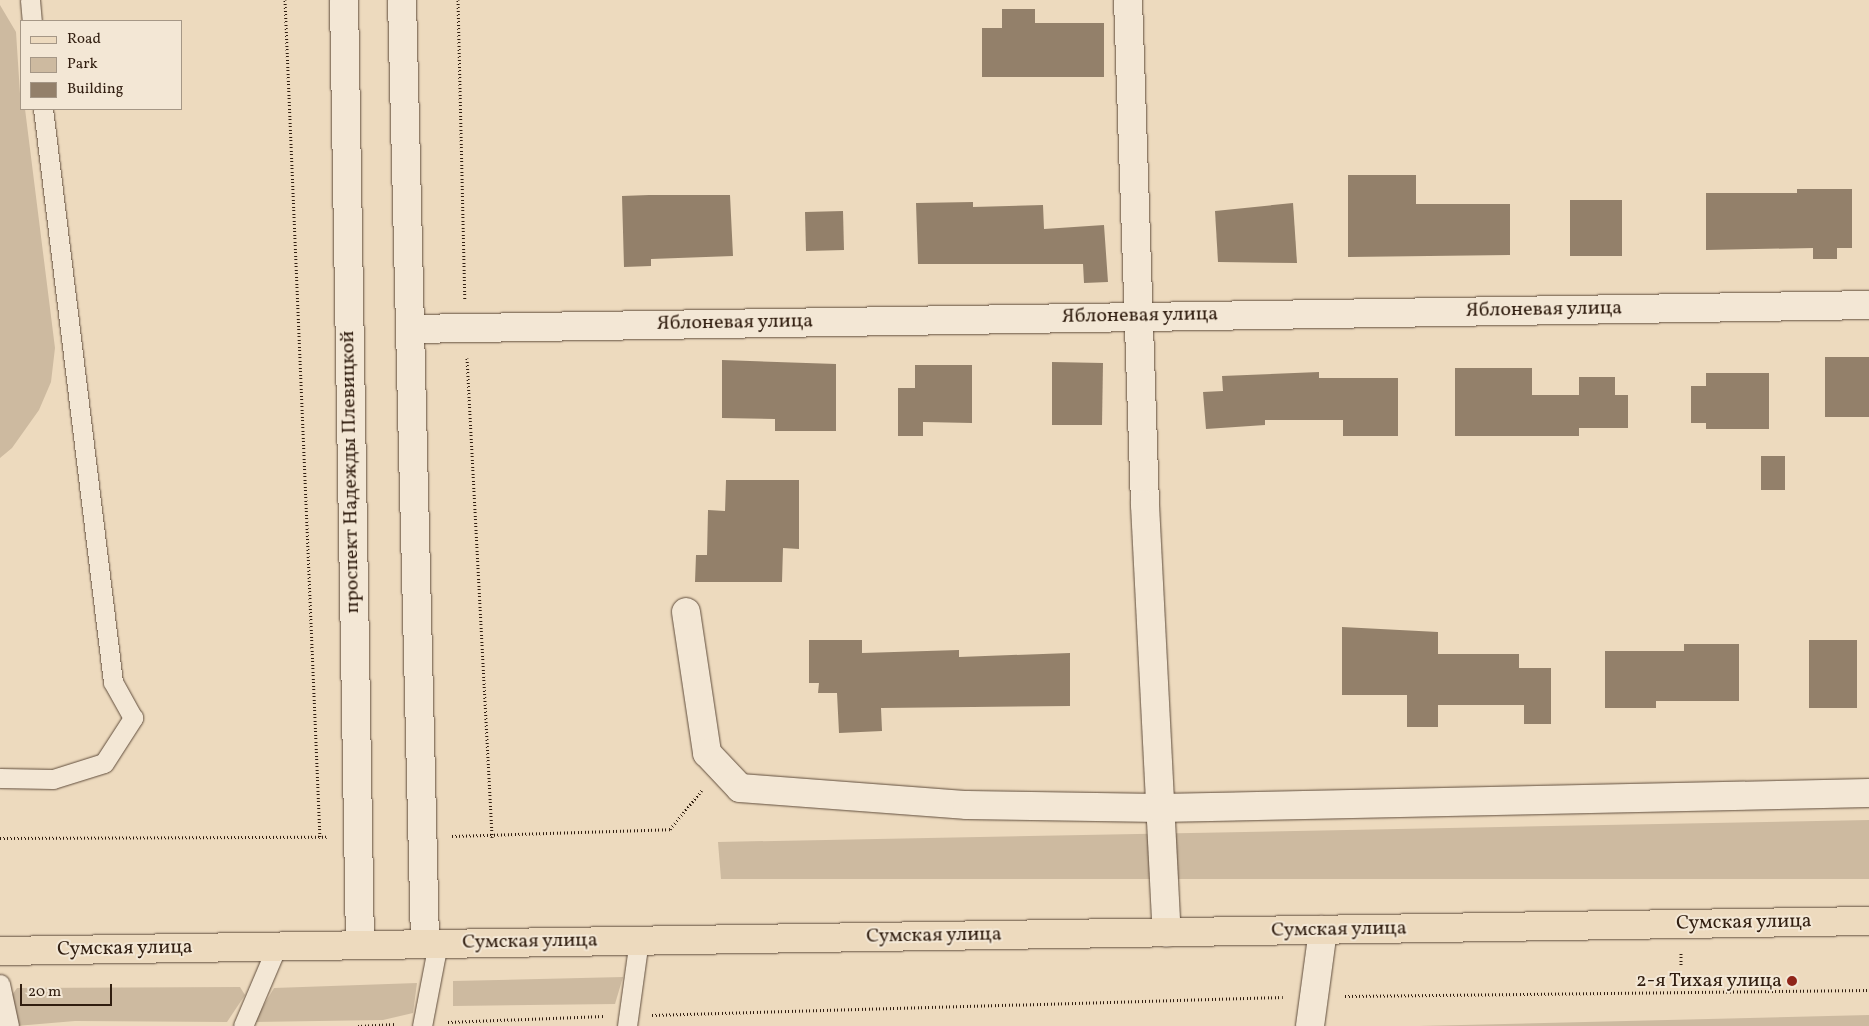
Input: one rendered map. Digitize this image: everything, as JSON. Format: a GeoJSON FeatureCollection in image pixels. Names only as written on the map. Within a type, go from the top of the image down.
{"type":"FeatureCollection","features":[{"type":"Feature","properties":{"kind":"main road","name":"Сумская улица"},"geometry":{"type":"LineString","coordinates":[[0,950],[1869,921]]}},
{"type":"Feature","properties":{"kind":"street","name":"проспект Надежды Плевицкой"},"geometry":{"type":"LineString","coordinates":[[344,0],[360,944]]}},
{"type":"Feature","properties":{"kind":"street"},"geometry":{"type":"LineString","coordinates":[[402,0],[410,329],[431,943]]}},
{"type":"Feature","properties":{"kind":"street"},"geometry":{"type":"LineString","coordinates":[[1128,0],[1160,808],[1167,932]]}},
{"type":"Feature","properties":{"kind":"street","name":"Яблоневая улица"},"geometry":{"type":"LineString","coordinates":[[410,329],[1869,305]]}},
{"type":"Feature","properties":{"kind":"street"},"geometry":{"type":"LineString","coordinates":[[686,612],[707,753],[740,788],[967,804],[1160,808],[1869,792]]}},
{"type":"Feature","properties":{"kind":"street"},"geometry":{"type":"LineString","coordinates":[[1310,1026],[1323,930]]}},
{"type":"Feature","properties":{"kind":"lane"},"geometry":{"type":"LineString","coordinates":[[30,0],[32,20]]}},
{"type":"Feature","properties":{"kind":"lane"},"geometry":{"type":"LineString","coordinates":[[0,778],[53,779],[104,763],[133,718],[113,682],[43,110]]}},
{"type":"Feature","properties":{"kind":"lane"},"geometry":{"type":"LineString","coordinates":[[627,1021],[639,940]]}},
{"type":"Feature","properties":{"kind":"lane"},"geometry":{"type":"LineString","coordinates":[[422,1024],[431,943]]}},
{"type":"Feature","properties":{"kind":"lane"},"geometry":{"type":"LineString","coordinates":[[243,1026],[277,946]]}},
{"type":"Feature","properties":{"kind":"lane"},"geometry":{"type":"LineString","coordinates":[[0,984],[9,1026]]}},
{"type":"Feature","properties":{"kind":"path"},"geometry":{"type":"LineString","coordinates":[[0,838],[320,837],[285,0]]}},
{"type":"Feature","properties":{"kind":"path"},"geometry":{"type":"LineString","coordinates":[[458,0],[466,328],[492,836],[670,829],[706,786],[740,788]]}},
{"type":"Feature","properties":{"kind":"path"},"geometry":{"type":"LineString","coordinates":[[358,1026],[627,1021],[1314,996],[1869,990]]}},
{"type":"Feature","properties":{"kind":"green space"},"geometry":{"type":"Polygon","coordinates":[[[0,5],[16,32],[20,110],[25,110],[55,348],[51,382],[39,410],[12,448],[0,458],[0,5]]]}},
{"type":"Feature","properties":{"kind":"green space"},"geometry":{"type":"Polygon","coordinates":[[[1869,820],[1869,879],[721,879],[718,842],[1869,820]]]}},
{"type":"Feature","properties":{"kind":"green space"},"geometry":{"type":"Polygon","coordinates":[[[623,977],[615,1004],[453,1006],[453,981],[623,977]]]}},
{"type":"Feature","properties":{"kind":"green space"},"geometry":{"type":"Polygon","coordinates":[[[417,983],[413,1013],[383,1020],[254,1022],[274,988],[417,983]]]}},
{"type":"Feature","properties":{"kind":"green space"},"geometry":{"type":"Polygon","coordinates":[[[240,987],[245,995],[227,1022],[75,1021],[16,1026],[10,998],[17,988],[240,987]]]}},
{"type":"Feature","properties":{"kind":"green space"},"geometry":{"type":"Polygon","coordinates":[[[1869,1015],[1869,1026],[1419,1026],[1869,1015]]]}},
{"type":"Feature","properties":{"kind":"building"},"geometry":{"type":"Polygon","coordinates":[[[1002,9],[1035,9],[1035,23],[1104,23],[1104,77],[982,77],[982,28],[1002,28],[1002,9]]]}},
{"type":"Feature","properties":{"kind":"building"},"geometry":{"type":"Polygon","coordinates":[[[1348,175],[1416,175],[1416,204],[1510,204],[1510,255],[1348,257],[1348,175]]]}},
{"type":"Feature","properties":{"kind":"building"},"geometry":{"type":"Polygon","coordinates":[[[1797,189],[1852,189],[1852,248],[1837,248],[1837,259],[1813,259],[1813,248],[1706,250],[1706,193],[1797,193],[1797,189]]]}},
{"type":"Feature","properties":{"kind":"building"},"geometry":{"type":"Polygon","coordinates":[[[730,195],[733,256],[651,259],[651,266],[624,267],[622,196],[730,195]]]}},
{"type":"Feature","properties":{"kind":"building"},"geometry":{"type":"Polygon","coordinates":[[[1570,200],[1622,200],[1622,256],[1570,256],[1570,200]]]}},
{"type":"Feature","properties":{"kind":"building"},"geometry":{"type":"Polygon","coordinates":[[[973,202],[973,207],[1043,205],[1044,229],[1104,225],[1108,282],[1084,283],[1083,264],[918,264],[916,203],[973,202]]]}},
{"type":"Feature","properties":{"kind":"building"},"geometry":{"type":"Polygon","coordinates":[[[1293,203],[1297,263],[1218,262],[1215,211],[1293,203]]]}},
{"type":"Feature","properties":{"kind":"building"},"geometry":{"type":"Polygon","coordinates":[[[843,211],[844,250],[806,251],[805,212],[843,211]]]}},
{"type":"Feature","properties":{"kind":"building"},"geometry":{"type":"Polygon","coordinates":[[[1825,357],[1869,357],[1869,417],[1825,417],[1825,357]]]}},
{"type":"Feature","properties":{"kind":"building"},"geometry":{"type":"Polygon","coordinates":[[[722,360],[836,364],[836,431],[775,431],[775,419],[722,418],[722,360]]]}},
{"type":"Feature","properties":{"kind":"building"},"geometry":{"type":"Polygon","coordinates":[[[1052,362],[1103,363],[1102,425],[1052,425],[1052,362]]]}},
{"type":"Feature","properties":{"kind":"building"},"geometry":{"type":"Polygon","coordinates":[[[915,365],[972,365],[972,423],[923,422],[923,436],[898,436],[898,388],[915,388],[915,365]]]}},
{"type":"Feature","properties":{"kind":"building"},"geometry":{"type":"Polygon","coordinates":[[[1455,368],[1532,368],[1532,395],[1579,395],[1579,377],[1615,377],[1615,395],[1628,395],[1628,428],[1579,428],[1579,436],[1455,436],[1455,368]]]}},
{"type":"Feature","properties":{"kind":"building"},"geometry":{"type":"Polygon","coordinates":[[[1319,372],[1319,378],[1398,378],[1398,436],[1343,436],[1343,420],[1265,420],[1265,425],[1206,429],[1203,392],[1223,391],[1222,376],[1319,372]]]}},
{"type":"Feature","properties":{"kind":"building"},"geometry":{"type":"Polygon","coordinates":[[[1706,373],[1769,373],[1769,429],[1706,429],[1706,423],[1691,423],[1691,386],[1706,386],[1706,373]]]}},
{"type":"Feature","properties":{"kind":"building"},"geometry":{"type":"Polygon","coordinates":[[[1761,456],[1785,456],[1785,490],[1761,490],[1761,456]]]}},
{"type":"Feature","properties":{"kind":"building"},"geometry":{"type":"Polygon","coordinates":[[[726,480],[799,480],[799,549],[783,548],[782,582],[695,582],[696,555],[707,555],[708,510],[725,511],[726,480]]]}},
{"type":"Feature","properties":{"kind":"building"},"geometry":{"type":"Polygon","coordinates":[[[1342,627],[1438,632],[1438,654],[1519,654],[1519,668],[1551,668],[1551,724],[1524,724],[1524,705],[1438,705],[1438,727],[1407,727],[1407,695],[1342,695],[1342,627]]]}},
{"type":"Feature","properties":{"kind":"building"},"geometry":{"type":"Polygon","coordinates":[[[809,640],[862,640],[862,653],[959,650],[959,657],[1070,653],[1070,706],[881,708],[882,731],[839,733],[837,693],[818,693],[819,683],[809,683],[809,640]]]}},
{"type":"Feature","properties":{"kind":"building"},"geometry":{"type":"Polygon","coordinates":[[[1809,640],[1857,640],[1857,708],[1809,708],[1809,640]]]}},
{"type":"Feature","properties":{"kind":"building"},"geometry":{"type":"Polygon","coordinates":[[[1684,644],[1739,644],[1739,701],[1656,701],[1656,708],[1605,708],[1605,651],[1684,651],[1684,644]]]}},
{"type":"Feature","properties":{"kind":"place","name":"2-я Тихая улица"},"geometry":{"type":"Point","coordinates":[1792,981]}}]}
